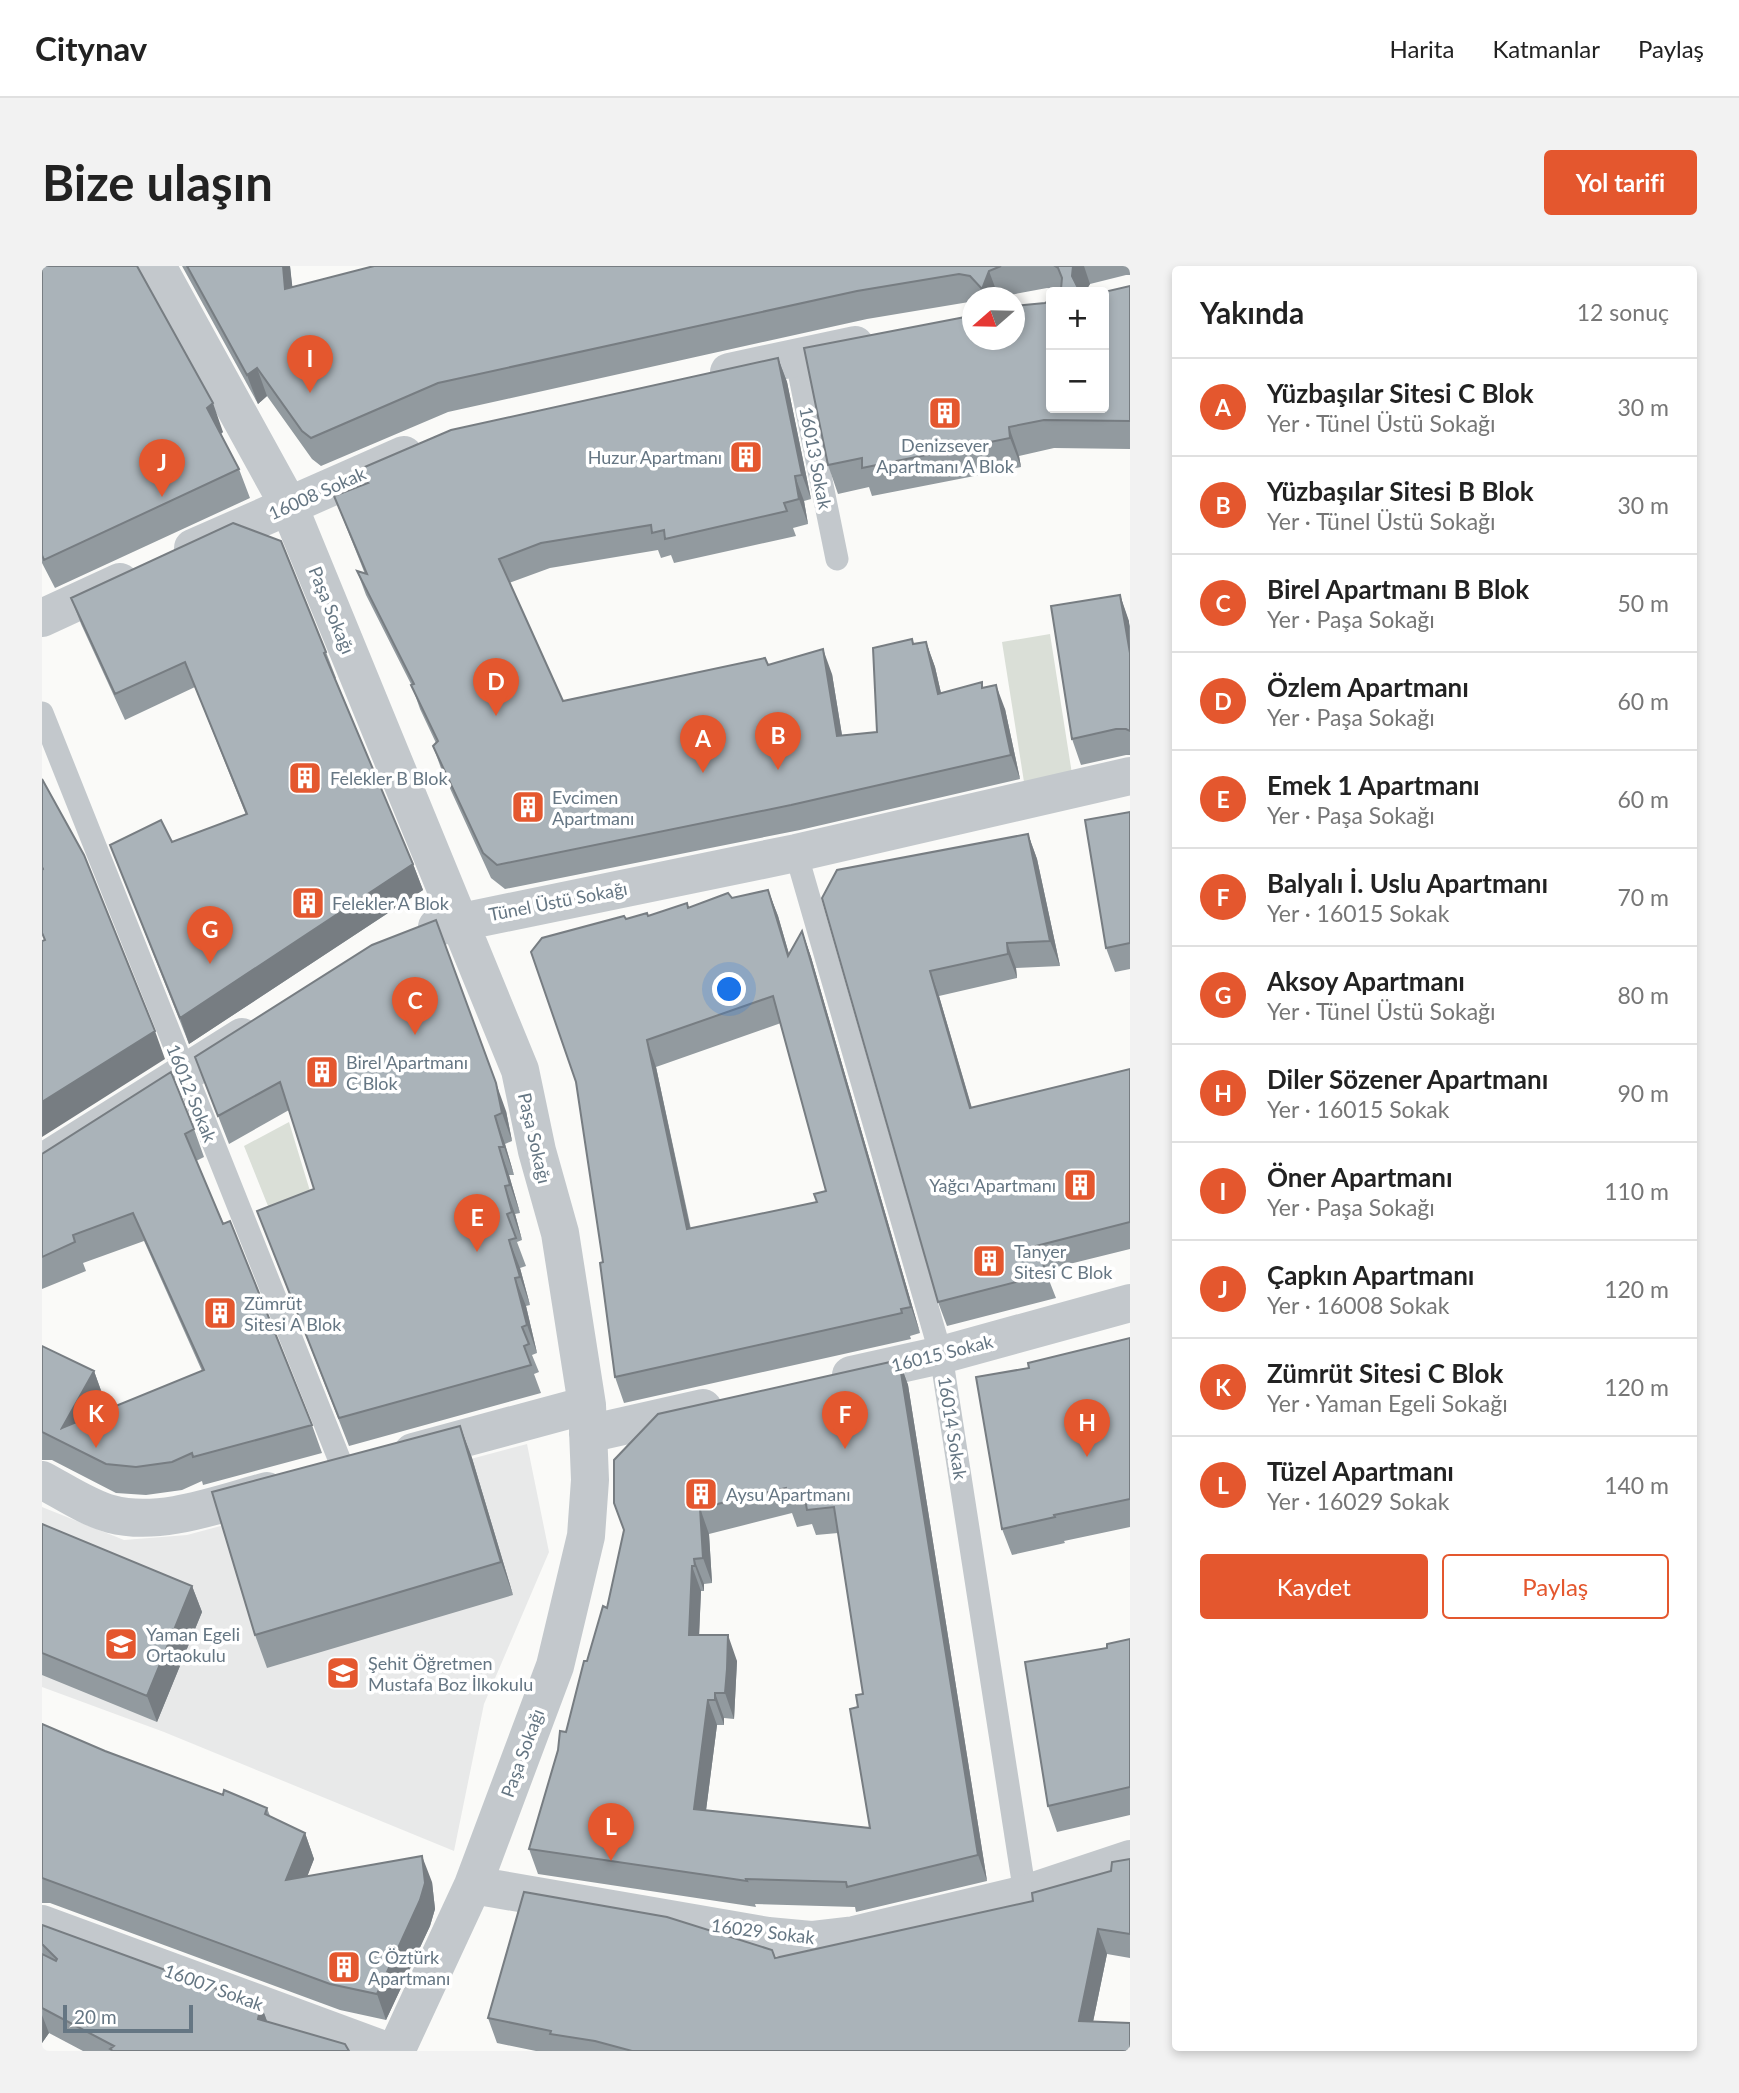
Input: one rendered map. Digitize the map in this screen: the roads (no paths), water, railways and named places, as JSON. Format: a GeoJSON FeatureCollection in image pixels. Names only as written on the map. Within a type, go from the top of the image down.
{"type":"FeatureCollection","features":[{"type":"Feature","properties":{"kind":"street","name":"Paşa Sokağı"},"geometry":{"type":"LineString","coordinates":[[157,266],[288,504],[520,1070],[537,1151],[560,1233],[587,1420],[590,1479],[586,1536],[555,1666],[473,1885],[396,2051]]}},
{"type":"Feature","properties":{"kind":"street"},"geometry":{"type":"LineString","coordinates":[[691,381],[884,339]]}},
{"type":"Feature","properties":{"kind":"street","name":"16008 Sokak"},"geometry":{"type":"LineString","coordinates":[[43,615],[288,504],[440,439]]}},
{"type":"Feature","properties":{"kind":"street","name":"Tünel Üstü Sokağı"},"geometry":{"type":"LineString","coordinates":[[407,938],[459,920],[796,853],[1130,776]]}},
{"type":"Feature","properties":{"kind":"street"},"geometry":{"type":"LineString","coordinates":[[42,1163],[266,1022]]}},
{"type":"Feature","properties":{"kind":"street","name":"16015 Sokak"},"geometry":{"type":"LineString","coordinates":[[819,1382],[941,1355],[1130,1303]]}},
{"type":"Feature","properties":{"kind":"street"},"geometry":{"type":"LineString","coordinates":[[42,1480],[110,1514],[147,1517],[191,1511],[344,1471],[587,1420],[737,1401]]}},
{"type":"Feature","properties":{"kind":"street","name":"16029 Sokak"},"geometry":{"type":"LineString","coordinates":[[473,1885],[768,1936],[811,1940],[854,1935],[1025,1894],[1130,1858]]}},
{"type":"Feature","properties":{"kind":"street","name":"16007 Sokak"},"geometry":{"type":"LineString","coordinates":[[42,1924],[387,2051]]}},
{"type":"Feature","properties":{"kind":"lane","name":"16013 Sokak"},"geometry":{"type":"LineString","coordinates":[[796,357],[837,559]]}},
{"type":"Feature","properties":{"kind":"lane","name":"16012 Sokak"},"geometry":{"type":"LineString","coordinates":[[42,713],[344,1471]]}},
{"type":"Feature","properties":{"kind":"lane","name":"16014 Sokak"},"geometry":{"type":"LineString","coordinates":[[796,853],[941,1355],[1025,1894]]}},
{"type":"Feature","properties":{"kind":"place","name":"Öner Apartmanı"},"geometry":{"type":"Point","coordinates":[310,393]}},
{"type":"Feature","properties":{"kind":"place","name":"Denizsever Apartmanı A Blok"},"geometry":{"type":"Point","coordinates":[945,413]}},
{"type":"Feature","properties":{"kind":"place","name":"Huzur Apartmanı"},"geometry":{"type":"Point","coordinates":[746,457]}},
{"type":"Feature","properties":{"kind":"place","name":"Çapkın Apartmanı"},"geometry":{"type":"Point","coordinates":[162,497]}},
{"type":"Feature","properties":{"kind":"place","name":"Özlem Apartmanı"},"geometry":{"type":"Point","coordinates":[496,716]}},
{"type":"Feature","properties":{"kind":"place","name":"Yüzbaşılar Sitesi B Blok"},"geometry":{"type":"Point","coordinates":[778,770]}},
{"type":"Feature","properties":{"kind":"place","name":"Yüzbaşılar Sitesi C Blok"},"geometry":{"type":"Point","coordinates":[703,773]}},
{"type":"Feature","properties":{"kind":"place","name":"Felekler B Blok"},"geometry":{"type":"Point","coordinates":[305,778]}},
{"type":"Feature","properties":{"kind":"place","name":"Evcimen Apartmanı"},"geometry":{"type":"Point","coordinates":[528,807]}},
{"type":"Feature","properties":{"kind":"place","name":"Felekler A Blok"},"geometry":{"type":"Point","coordinates":[308,903]}},
{"type":"Feature","properties":{"kind":"place","name":"Aksoy Apartmanı"},"geometry":{"type":"Point","coordinates":[210,964]}},
{"type":"Feature","properties":{"kind":"place","name":"Birel Apartmanı B Blok"},"geometry":{"type":"Point","coordinates":[415,1035]}},
{"type":"Feature","properties":{"kind":"place","name":"Birel Apartmanı C Blok"},"geometry":{"type":"Point","coordinates":[322,1072]}},
{"type":"Feature","properties":{"kind":"place","name":"Yağcı Apartmanı"},"geometry":{"type":"Point","coordinates":[1080,1185]}},
{"type":"Feature","properties":{"kind":"place","name":"Emek 1 Apartmanı"},"geometry":{"type":"Point","coordinates":[477,1252]}},
{"type":"Feature","properties":{"kind":"place","name":"Tanyer Sitesi C Blok"},"geometry":{"type":"Point","coordinates":[989,1261]}},
{"type":"Feature","properties":{"kind":"place","name":"Zümrüt Sitesi A Blok"},"geometry":{"type":"Point","coordinates":[220,1313]}},
{"type":"Feature","properties":{"kind":"place","name":"Zümrüt Sitesi C Blok"},"geometry":{"type":"Point","coordinates":[96,1448]}},
{"type":"Feature","properties":{"kind":"place","name":"Balyalı İ. Uslu Apartmanı"},"geometry":{"type":"Point","coordinates":[845,1449]}},
{"type":"Feature","properties":{"kind":"place","name":"Diler Sözener Apartmanı"},"geometry":{"type":"Point","coordinates":[1087,1457]}},
{"type":"Feature","properties":{"kind":"place","name":"Aysu Apartmanı"},"geometry":{"type":"Point","coordinates":[701,1494]}},
{"type":"Feature","properties":{"kind":"place","name":"Yaman Egeli Ortaokulu"},"geometry":{"type":"Point","coordinates":[121,1644]}},
{"type":"Feature","properties":{"kind":"place","name":"Şehit Öğretmen Mustafa Boz İlkokulu"},"geometry":{"type":"Point","coordinates":[343,1673]}},
{"type":"Feature","properties":{"kind":"place","name":"Tüzel Apartmanı"},"geometry":{"type":"Point","coordinates":[611,1861]}},
{"type":"Feature","properties":{"kind":"place","name":"C Öztürk Apartmanı"},"geometry":{"type":"Point","coordinates":[344,1967]}}]}
